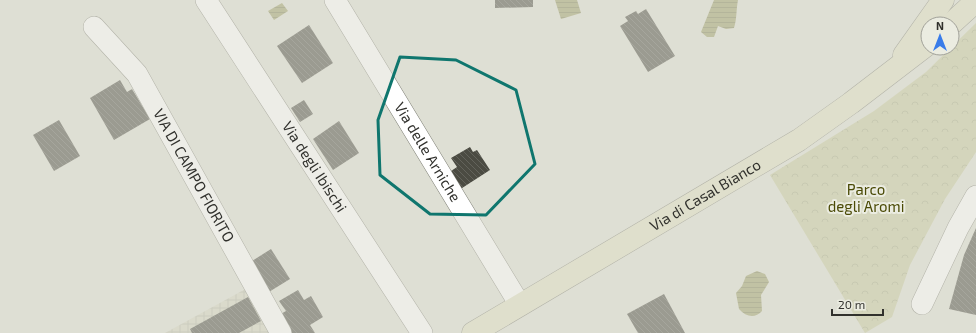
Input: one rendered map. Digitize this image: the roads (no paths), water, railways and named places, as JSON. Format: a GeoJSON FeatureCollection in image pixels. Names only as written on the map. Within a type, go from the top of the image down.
{"type":"FeatureCollection","features":[{"type":"Feature","properties":{"kind":"main road"},"geometry":{"type":"LineString","coordinates":[[894,69],[943,0]]}},
{"type":"Feature","properties":{"kind":"main road"},"geometry":{"type":"LineString","coordinates":[[960,16],[976,1]]}},
{"type":"Feature","properties":{"kind":"main road","name":"Via di Casal Bianco"},"geometry":{"type":"LineString","coordinates":[[473,333],[799,140],[851,103],[920,50]]}},
{"type":"Feature","properties":{"kind":"street","name":"Via degli Ibischi"},"geometry":{"type":"LineString","coordinates":[[206,0],[422,333]]}},
{"type":"Feature","properties":{"kind":"street","name":"Via delle Arniche"},"geometry":{"type":"LineString","coordinates":[[335,0],[520,305]]}},
{"type":"Feature","properties":{"kind":"street","name":"VIA DI CAMPO FIORITO"},"geometry":{"type":"LineString","coordinates":[[94,27],[137,74],[281,333]]}},
{"type":"Feature","properties":{"kind":"street"},"geometry":{"type":"LineString","coordinates":[[922,304],[958,228],[976,196]]}},
{"type":"Feature","properties":{"kind":"park label","name":"Parco degli Aromi"},"geometry":{"type":"Point","coordinates":[866,198]}}]}
